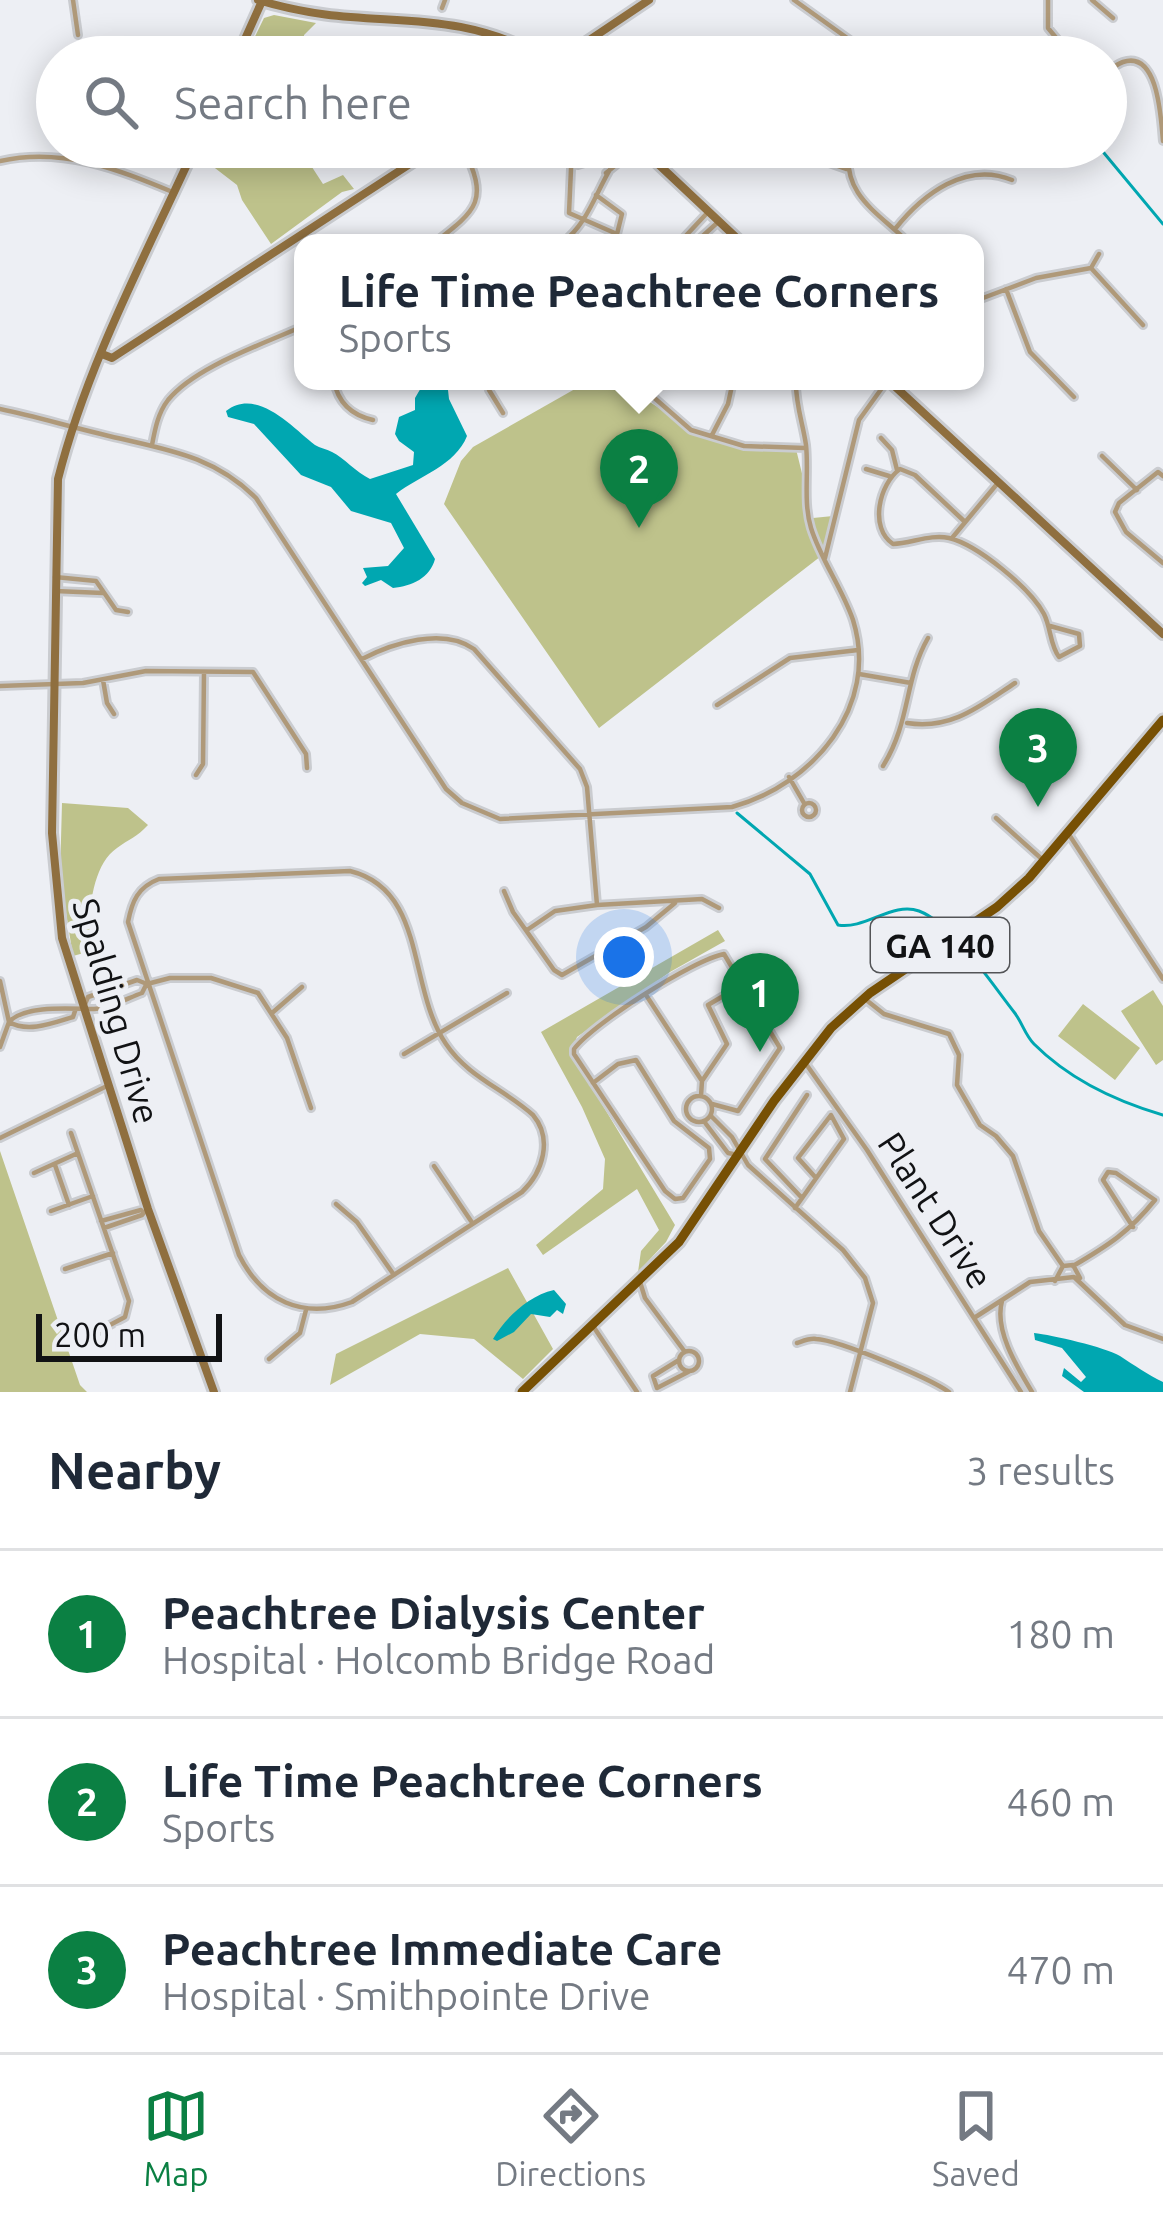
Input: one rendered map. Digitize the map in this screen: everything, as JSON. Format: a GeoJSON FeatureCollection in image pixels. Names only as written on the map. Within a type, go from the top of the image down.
{"type":"FeatureCollection","features":[{"type":"Feature","properties":{"kind":"main road"},"geometry":{"type":"LineString","coordinates":[[246,36],[261,0],[311,13],[387,8]]}},
{"type":"Feature","properties":{"kind":"main road"},"geometry":{"type":"LineString","coordinates":[[595,36],[649,0]]}},
{"type":"Feature","properties":{"kind":"main road"},"geometry":{"type":"LineString","coordinates":[[426,6],[444,4],[458,11]]}},
{"type":"Feature","properties":{"kind":"main road"},"geometry":{"type":"LineString","coordinates":[[488,21],[512,36]]}},
{"type":"Feature","properties":{"kind":"main road","name":"Spalding Drive"},"geometry":{"type":"LineString","coordinates":[[186,168],[72,425],[58,479],[55,892],[81,1007],[146,1210],[212,1392]]}},
{"type":"Feature","properties":{"kind":"main road"},"geometry":{"type":"LineString","coordinates":[[306,234],[404,168]]}},
{"type":"Feature","properties":{"kind":"main road"},"geometry":{"type":"LineString","coordinates":[[662,168],[733,234]]}},
{"type":"Feature","properties":{"kind":"main road"},"geometry":{"type":"LineString","coordinates":[[102,354],[112,358],[294,242]]}},
{"type":"Feature","properties":{"kind":"main road"},"geometry":{"type":"LineString","coordinates":[[898,390],[1163,634]]}},
{"type":"Feature","properties":{"kind":"main road","name":"GA 140"},"geometry":{"type":"LineString","coordinates":[[521,1392],[680,1242],[803,1059],[864,998],[997,907],[1044,861],[1163,720]]}},
{"type":"Feature","properties":{"kind":"street"},"geometry":{"type":"LineString","coordinates":[[73,0],[78,34]]}},
{"type":"Feature","properties":{"kind":"street"},"geometry":{"type":"LineString","coordinates":[[794,0],[844,36]]}},
{"type":"Feature","properties":{"kind":"street"},"geometry":{"type":"LineString","coordinates":[[805,9],[811,0]]}},
{"type":"Feature","properties":{"kind":"street"},"geometry":{"type":"LineString","coordinates":[[1048,0],[1048,28],[1055,36]]}},
{"type":"Feature","properties":{"kind":"street"},"geometry":{"type":"LineString","coordinates":[[1092,0],[1113,18]]}},
{"type":"Feature","properties":{"kind":"street"},"geometry":{"type":"LineString","coordinates":[[1127,60],[1138,62],[1148,73],[1160,104],[1163,141]]}},
{"type":"Feature","properties":{"kind":"street"},"geometry":{"type":"LineString","coordinates":[[0,160],[36,154]]}},
{"type":"Feature","properties":{"kind":"street"},"geometry":{"type":"LineString","coordinates":[[110,168],[175,193]]}},
{"type":"Feature","properties":{"kind":"street"},"geometry":{"type":"LineString","coordinates":[[445,234],[474,210],[480,187],[472,168]]}},
{"type":"Feature","properties":{"kind":"street"},"geometry":{"type":"LineString","coordinates":[[570,168],[569,213],[617,234],[622,214],[596,196]]}},
{"type":"Feature","properties":{"kind":"street"},"geometry":{"type":"LineString","coordinates":[[572,234],[585,222],[610,168]]}},
{"type":"Feature","properties":{"kind":"street"},"geometry":{"type":"LineString","coordinates":[[606,173],[612,168]]}},
{"type":"Feature","properties":{"kind":"street"},"geometry":{"type":"LineString","coordinates":[[846,169],[859,196],[900,234]]}},
{"type":"Feature","properties":{"kind":"street"},"geometry":{"type":"LineString","coordinates":[[895,229],[949,182],[964,175],[982,172],[1012,180]]}},
{"type":"Feature","properties":{"kind":"street"},"geometry":{"type":"LineString","coordinates":[[688,234],[709,212]]}},
{"type":"Feature","properties":{"kind":"street"},"geometry":{"type":"LineString","coordinates":[[705,234],[719,221]]}},
{"type":"Feature","properties":{"kind":"street"},"geometry":{"type":"LineString","coordinates":[[1091,268],[1099,254]]}},
{"type":"Feature","properties":{"kind":"street"},"geometry":{"type":"LineString","coordinates":[[984,298],[1064,271],[1091,268]]}},
{"type":"Feature","properties":{"kind":"street"},"geometry":{"type":"LineString","coordinates":[[1091,268],[1143,326]]}},
{"type":"Feature","properties":{"kind":"street"},"geometry":{"type":"LineString","coordinates":[[1006,290],[1030,352],[1074,397]]}},
{"type":"Feature","properties":{"kind":"street"},"geometry":{"type":"LineString","coordinates":[[152,445],[157,420],[180,389],[259,343],[294,329]]}},
{"type":"Feature","properties":{"kind":"street"},"geometry":{"type":"LineString","coordinates":[[337,390],[341,402],[358,417],[373,420]]}},
{"type":"Feature","properties":{"kind":"street"},"geometry":{"type":"LineString","coordinates":[[489,390],[503,413]]}},
{"type":"Feature","properties":{"kind":"street"},"geometry":{"type":"LineString","coordinates":[[640,390],[691,430],[744,446],[806,448]]}},
{"type":"Feature","properties":{"kind":"street"},"geometry":{"type":"LineString","coordinates":[[712,435],[731,390]]}},
{"type":"Feature","properties":{"kind":"street"},"geometry":{"type":"LineString","coordinates":[[0,409],[208,461],[256,497],[446,789],[462,803],[500,818],[590,816],[732,807],[756,799],[816,760],[836,738],[850,712],[859,674],[858,650],[853,622],[808,518],[806,448],[797,390]]}},
{"type":"Feature","properties":{"kind":"street"},"geometry":{"type":"LineString","coordinates":[[825,558],[859,420],[881,390]]}},
{"type":"Feature","properties":{"kind":"street"},"geometry":{"type":"LineString","coordinates":[[881,438],[892,450],[898,470]]}},
{"type":"Feature","properties":{"kind":"street"},"geometry":{"type":"LineString","coordinates":[[1102,456],[1137,490]]}},
{"type":"Feature","properties":{"kind":"street"},"geometry":{"type":"LineString","coordinates":[[866,469],[891,477]]}},
{"type":"Feature","properties":{"kind":"street"},"geometry":{"type":"LineString","coordinates":[[898,470],[915,475],[964,521]]}},
{"type":"Feature","properties":{"kind":"street"},"geometry":{"type":"LineString","coordinates":[[898,470],[891,477],[878,518],[882,535],[893,544],[952,538],[990,560],[1030,595],[1050,626],[1054,653],[1068,656],[1080,646],[1079,634],[1050,626]]}},
{"type":"Feature","properties":{"kind":"street"},"geometry":{"type":"LineString","coordinates":[[1163,476],[1158,472],[1119,503],[1115,512],[1126,532],[1163,562]]}},
{"type":"Feature","properties":{"kind":"street"},"geometry":{"type":"LineString","coordinates":[[952,538],[997,484]]}},
{"type":"Feature","properties":{"kind":"street"},"geometry":{"type":"LineString","coordinates":[[55,578],[96,580],[116,610],[128,612]]}},
{"type":"Feature","properties":{"kind":"street"},"geometry":{"type":"LineString","coordinates":[[55,591],[104,593]]}},
{"type":"Feature","properties":{"kind":"street"},"geometry":{"type":"LineString","coordinates":[[362,659],[383,648],[435,638],[462,641],[571,756],[587,787],[597,905]]}},
{"type":"Feature","properties":{"kind":"street"},"geometry":{"type":"LineString","coordinates":[[883,766],[904,723],[911,683],[928,638]]}},
{"type":"Feature","properties":{"kind":"street"},"geometry":{"type":"LineString","coordinates":[[717,705],[790,658],[858,650]]}},
{"type":"Feature","properties":{"kind":"street"},"geometry":{"type":"LineString","coordinates":[[0,686],[103,680],[146,671],[253,672],[306,754],[308,768]]}},
{"type":"Feature","properties":{"kind":"street"},"geometry":{"type":"LineString","coordinates":[[196,775],[202,764],[204,672]]}},
{"type":"Feature","properties":{"kind":"street"},"geometry":{"type":"LineString","coordinates":[[859,674],[911,683]]}},
{"type":"Feature","properties":{"kind":"street"},"geometry":{"type":"LineString","coordinates":[[103,680],[114,714]]}},
{"type":"Feature","properties":{"kind":"street"},"geometry":{"type":"LineString","coordinates":[[904,723],[932,726],[953,721],[1015,682]]}},
{"type":"Feature","properties":{"kind":"street"},"geometry":{"type":"LineString","coordinates":[[789,777],[805,803]]}},
{"type":"Feature","properties":{"kind":"street"},"geometry":{"type":"LineString","coordinates":[[995,818],[1044,861]]}},
{"type":"Feature","properties":{"kind":"street"},"geometry":{"type":"LineString","coordinates":[[1068,833],[1163,979]]}},
{"type":"Feature","properties":{"kind":"street"},"geometry":{"type":"LineString","coordinates":[[350,871],[374,877],[396,899],[440,1034],[470,1071],[533,1115],[543,1136],[542,1164],[532,1182],[352,1303],[306,1310],[271,1295],[249,1276],[239,1255],[147,984],[128,922],[132,900],[148,883],[173,877],[350,871]]}},
{"type":"Feature","properties":{"kind":"street"},"geometry":{"type":"LineString","coordinates":[[504,891],[554,970],[562,975],[646,927],[676,903]]}},
{"type":"Feature","properties":{"kind":"street"},"geometry":{"type":"LineString","coordinates":[[527,930],[555,911],[597,905],[701,899],[719,908]]}},
{"type":"Feature","properties":{"kind":"street"},"geometry":{"type":"LineString","coordinates":[[593,1083],[618,1064],[636,1060],[674,1121],[710,1148],[710,1159],[679,1200],[665,1191],[593,1083],[574,1054],[574,1048],[646,995],[719,954],[724,955],[781,1048],[738,1111],[701,1096]]}},
{"type":"Feature","properties":{"kind":"street"},"geometry":{"type":"LineString","coordinates":[[0,981],[9,1022],[17,1027],[73,1017],[88,997],[137,980],[147,984],[192,976],[211,978],[258,993],[300,1069],[311,1108]]}},
{"type":"Feature","properties":{"kind":"street"},"geometry":{"type":"LineString","coordinates":[[0,1047],[16,1014],[68,1004],[94,1010],[142,993],[147,984]]}},
{"type":"Feature","properties":{"kind":"street"},"geometry":{"type":"LineString","coordinates":[[701,1096],[702,1081],[727,1044],[708,1005],[742,985]]}},
{"type":"Feature","properties":{"kind":"street"},"geometry":{"type":"LineString","coordinates":[[272,1012],[302,987]]}},
{"type":"Feature","properties":{"kind":"street"},"geometry":{"type":"LineString","coordinates":[[112,989],[116,1002]]}},
{"type":"Feature","properties":{"kind":"street"},"geometry":{"type":"LineString","coordinates":[[404,1054],[507,993]]}},
{"type":"Feature","properties":{"kind":"street"},"geometry":{"type":"LineString","coordinates":[[646,995],[702,1081]]}},
{"type":"Feature","properties":{"kind":"street"},"geometry":{"type":"LineString","coordinates":[[864,998],[884,1014],[949,1034],[959,1055],[957,1085],[980,1125],[1013,1156],[1039,1232],[1063,1266]]}},
{"type":"Feature","properties":{"kind":"street","name":"Plant Drive"},"geometry":{"type":"LineString","coordinates":[[803,1059],[1021,1392]]}},
{"type":"Feature","properties":{"kind":"street"},"geometry":{"type":"LineString","coordinates":[[0,1138],[107,1086]]}},
{"type":"Feature","properties":{"kind":"street"},"geometry":{"type":"LineString","coordinates":[[802,1198],[765,1159],[807,1095]]}},
{"type":"Feature","properties":{"kind":"street"},"geometry":{"type":"LineString","coordinates":[[674,1121],[686,1112],[689,1100],[701,1096]]}},
{"type":"Feature","properties":{"kind":"street"},"geometry":{"type":"LineString","coordinates":[[686,1112],[695,1122],[704,1122],[711,1116],[712,1104]]}},
{"type":"Feature","properties":{"kind":"street"},"geometry":{"type":"LineString","coordinates":[[795,1208],[844,1139],[831,1115],[798,1159],[816,1178]]}},
{"type":"Feature","properties":{"kind":"street"},"geometry":{"type":"LineString","coordinates":[[711,1116],[732,1137],[739,1155],[843,1250],[865,1278],[873,1303],[850,1392]]}},
{"type":"Feature","properties":{"kind":"street"},"geometry":{"type":"LineString","coordinates":[[704,1122],[728,1153],[739,1155]]}},
{"type":"Feature","properties":{"kind":"street"},"geometry":{"type":"LineString","coordinates":[[71,1133],[129,1301],[129,1312],[118,1324],[91,1335]]}},
{"type":"Feature","properties":{"kind":"street"},"geometry":{"type":"LineString","coordinates":[[34,1173],[78,1153]]}},
{"type":"Feature","properties":{"kind":"street"},"geometry":{"type":"LineString","coordinates":[[54,1164],[69,1205]]}},
{"type":"Feature","properties":{"kind":"street"},"geometry":{"type":"LineString","coordinates":[[434,1166],[472,1222]]}},
{"type":"Feature","properties":{"kind":"street"},"geometry":{"type":"LineString","coordinates":[[1063,1266],[1073,1266],[1121,1238],[1133,1227],[1155,1200],[1108,1172],[1103,1180],[1133,1227]]}},
{"type":"Feature","properties":{"kind":"street"},"geometry":{"type":"LineString","coordinates":[[50,1211],[93,1196]]}},
{"type":"Feature","properties":{"kind":"street"},"geometry":{"type":"LineString","coordinates":[[336,1204],[357,1222],[394,1275]]}},
{"type":"Feature","properties":{"kind":"street"},"geometry":{"type":"LineString","coordinates":[[103,1224],[146,1210]]}},
{"type":"Feature","properties":{"kind":"street"},"geometry":{"type":"LineString","coordinates":[[65,1269],[112,1253]]}},
{"type":"Feature","properties":{"kind":"street"},"geometry":{"type":"LineString","coordinates":[[1055,1282],[1063,1266]]}},
{"type":"Feature","properties":{"kind":"street"},"geometry":{"type":"LineString","coordinates":[[1073,1266],[1080,1280]]}},
{"type":"Feature","properties":{"kind":"street"},"geometry":{"type":"LineString","coordinates":[[974,1318],[1030,1282],[1074,1277],[1125,1325],[1163,1339]]}},
{"type":"Feature","properties":{"kind":"street"},"geometry":{"type":"LineString","coordinates":[[640,1282],[645,1298],[685,1352]]}},
{"type":"Feature","properties":{"kind":"street"},"geometry":{"type":"LineString","coordinates":[[1002,1300],[999,1312],[1012,1356],[1032,1392]]}},
{"type":"Feature","properties":{"kind":"street"},"geometry":{"type":"LineString","coordinates":[[268,1359],[300,1333],[306,1310]]}},
{"type":"Feature","properties":{"kind":"street"},"geometry":{"type":"LineString","coordinates":[[593,1326],[637,1392]]}},
{"type":"Feature","properties":{"kind":"street"},"geometry":{"type":"LineString","coordinates":[[797,1343],[813,1338],[914,1373],[950,1392]]}},
{"type":"Feature","properties":{"kind":"street"},"geometry":{"type":"LineString","coordinates":[[685,1352],[698,1358],[697,1367],[658,1388],[653,1376],[685,1352]]}},
{"type":"Feature","properties":{"kind":"street"},"geometry":{"type":"LineString","coordinates":[[680,1360],[683,1369],[690,1371]]}},
{"type":"Feature","properties":{"kind":"green space"},"geometry":{"type":"Polygon","coordinates":[[[274,15],[316,23],[304,36],[255,36],[264,18],[274,15]]]}},
{"type":"Feature","properties":{"kind":"green space"},"geometry":{"type":"Polygon","coordinates":[[[215,168],[313,168],[323,184],[343,175],[354,189],[342,192],[271,244],[237,185],[215,168]]]}},
{"type":"Feature","properties":{"kind":"green space"},"geometry":{"type":"Polygon","coordinates":[[[573,390],[629,390],[717,436],[795,445],[813,518],[833,516],[825,553],[599,728],[444,504],[461,461],[473,447],[573,390]]]}},
{"type":"Feature","properties":{"kind":"green space"},"geometry":{"type":"Polygon","coordinates":[[[62,803],[128,808],[148,825],[108,856],[101,868],[90,910],[91,951],[73,956],[60,876],[62,803]]]}},
{"type":"Feature","properties":{"kind":"green space"},"geometry":{"type":"Polygon","coordinates":[[[718,930],[725,941],[670,972],[577,1037],[571,1053],[675,1225],[666,1242],[638,1272],[641,1251],[659,1230],[637,1189],[543,1255],[536,1245],[603,1189],[605,1159],[541,1032],[718,930]]]}},
{"type":"Feature","properties":{"kind":"green space"},"geometry":{"type":"Polygon","coordinates":[[[1153,990],[1163,1006],[1163,1060],[1156,1065],[1121,1011],[1153,990]]]}},
{"type":"Feature","properties":{"kind":"green space"},"geometry":{"type":"Polygon","coordinates":[[[1083,1004],[1140,1048],[1115,1080],[1058,1036],[1083,1004]]]}},
{"type":"Feature","properties":{"kind":"green space"},"geometry":{"type":"Polygon","coordinates":[[[0,1151],[80,1385],[87,1392],[0,1392],[0,1151]]]}},
{"type":"Feature","properties":{"kind":"green space"},"geometry":{"type":"Polygon","coordinates":[[[508,1268],[553,1349],[523,1379],[474,1339],[420,1334],[330,1385],[336,1354],[508,1268]]]}},
{"type":"Feature","properties":{"kind":"water"},"geometry":{"type":"Polygon","coordinates":[[[420,390],[448,390],[467,436],[446,463],[396,494],[435,559],[425,576],[413,583],[393,588],[381,580],[365,586],[363,568],[388,566],[404,548],[391,523],[351,511],[331,487],[301,475],[254,424],[228,417],[226,411],[238,405],[262,406],[370,479],[413,465],[414,452],[395,434],[399,417],[415,410],[420,390]]]}},
{"type":"Feature","properties":{"kind":"water"},"geometry":{"type":"Polygon","coordinates":[[[554,1290],[566,1304],[563,1314],[557,1310],[550,1317],[531,1314],[514,1332],[493,1339],[518,1310],[554,1290]]]}},
{"type":"Feature","properties":{"kind":"water"},"geometry":{"type":"Polygon","coordinates":[[[1034,1333],[1113,1353],[1163,1382],[1163,1392],[1084,1392],[1062,1376],[1064,1368],[1081,1382],[1086,1377],[1062,1348],[1035,1340],[1034,1333]]]}},
{"type":"Feature","properties":{"kind":"waterway"},"geometry":{"type":"LineString","coordinates":[[1116,168],[1163,224]]}},
{"type":"Feature","properties":{"kind":"waterway"},"geometry":{"type":"LineString","coordinates":[[737,813],[810,874],[838,925],[909,909],[932,918],[971,956],[1048,1057],[1094,1088],[1163,1115]]}},
{"type":"Feature","properties":{"kind":"place","name":"Life Time Peachtree Corners"},"geometry":{"type":"Point","coordinates":[639,528]}},
{"type":"Feature","properties":{"kind":"place","name":"Peachtree Immediate Care"},"geometry":{"type":"Point","coordinates":[1038,807]}},
{"type":"Feature","properties":{"kind":"place","name":"Peachtree Dialysis Center"},"geometry":{"type":"Point","coordinates":[760,1052]}}]}
